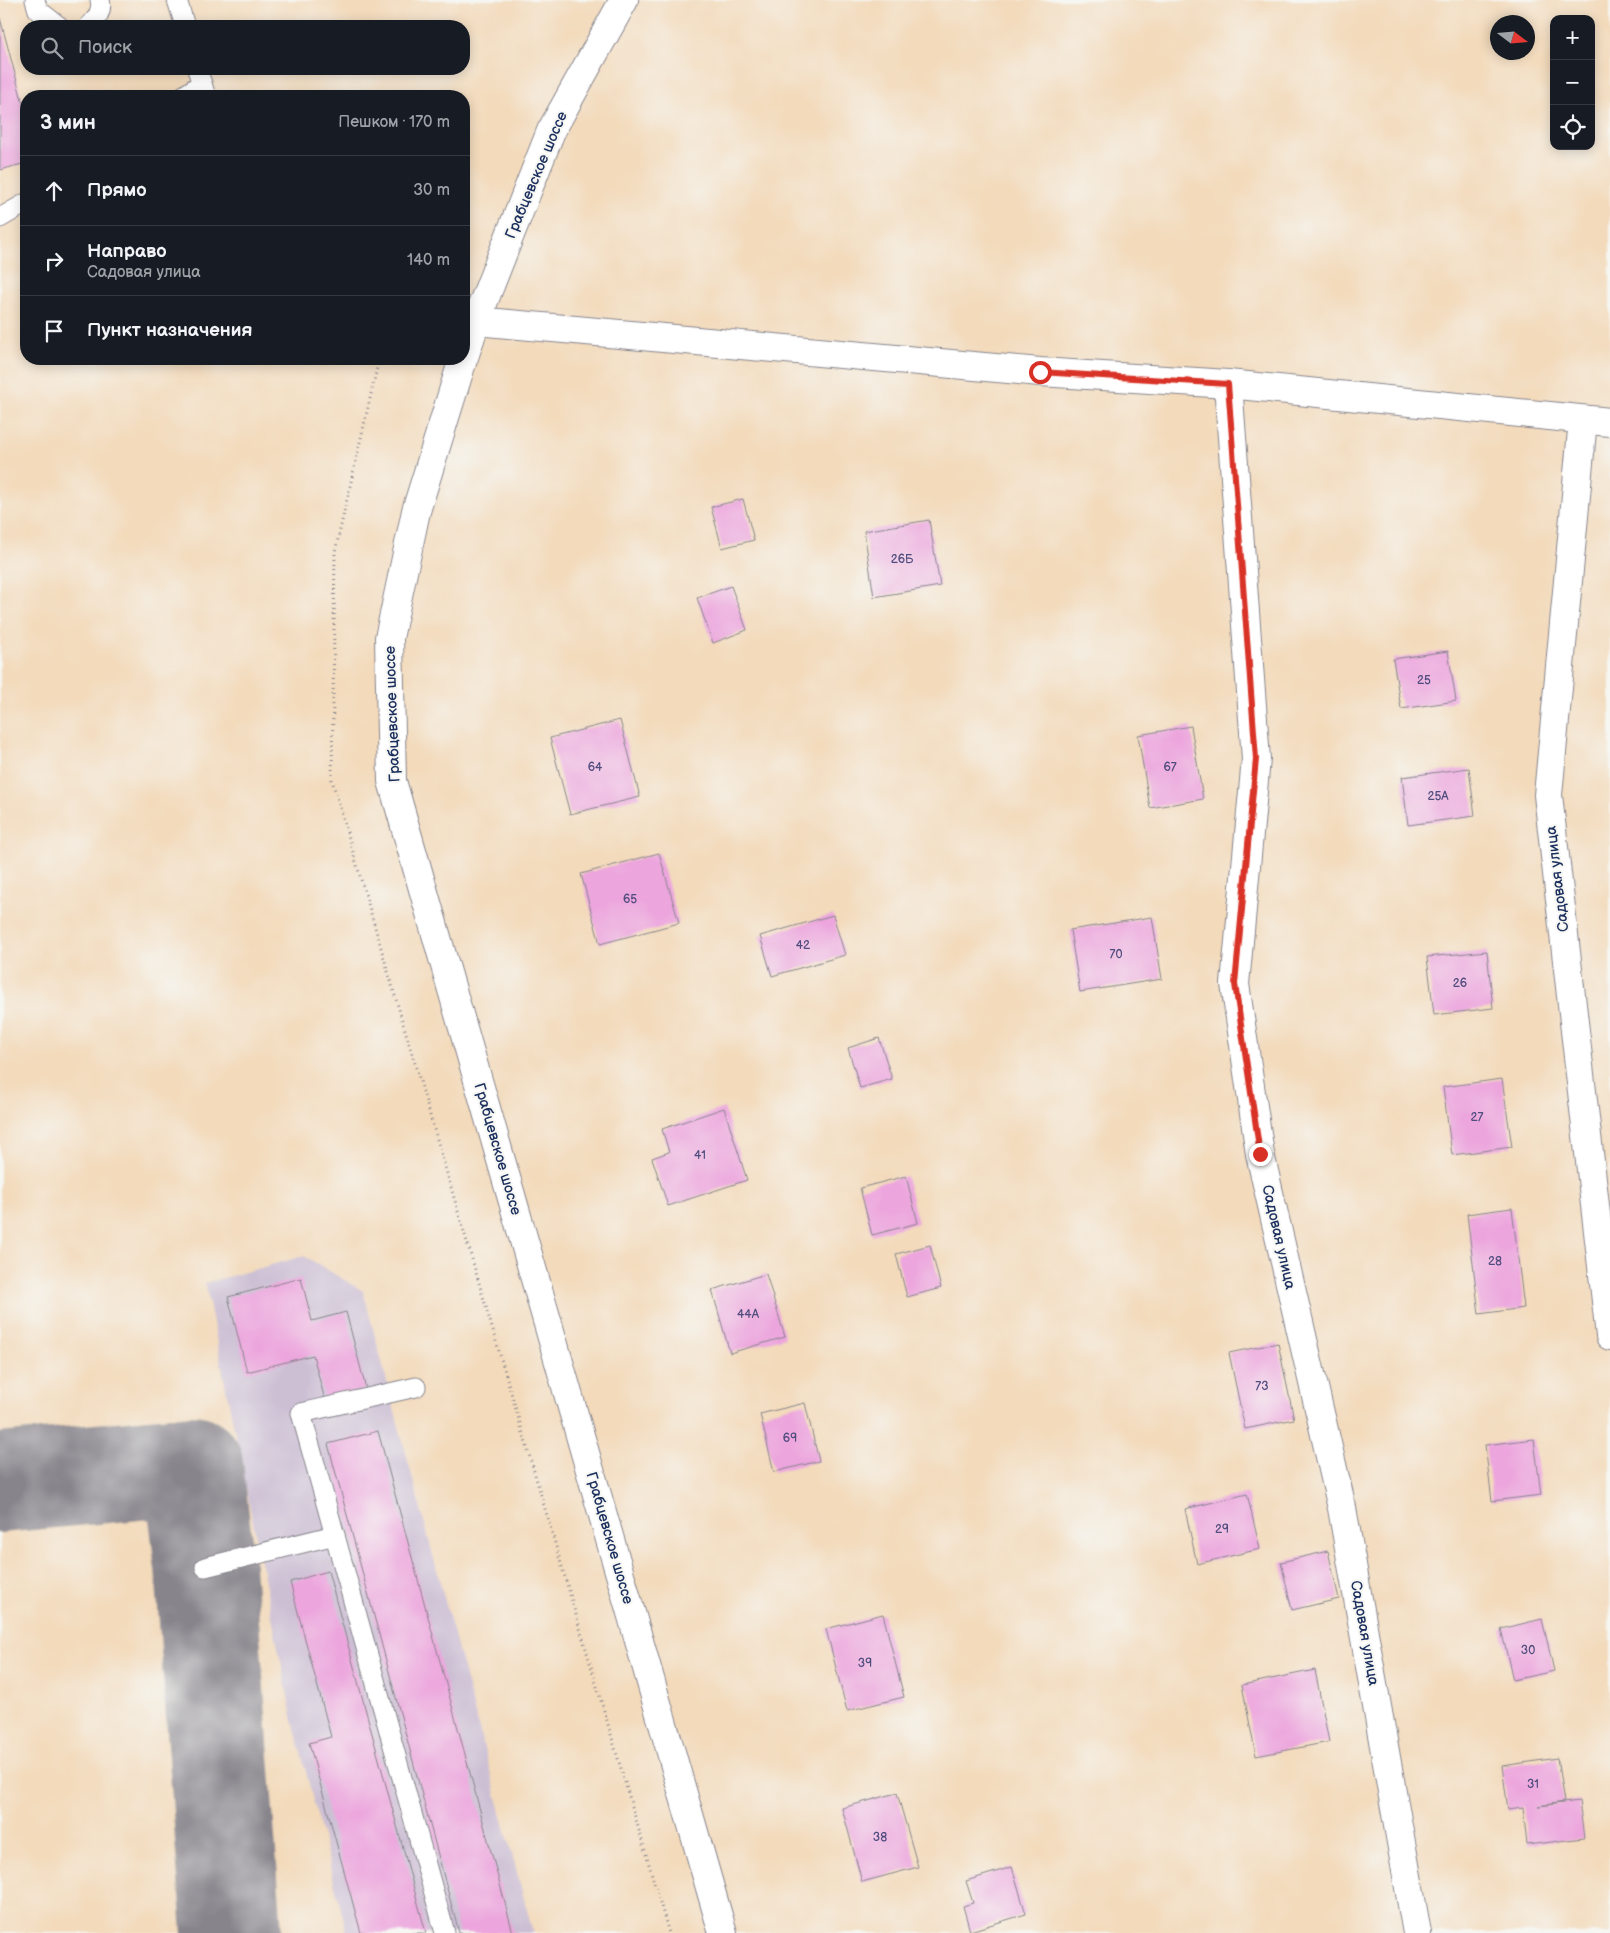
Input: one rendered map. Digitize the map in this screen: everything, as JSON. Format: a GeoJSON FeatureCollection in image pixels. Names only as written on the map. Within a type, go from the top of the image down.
{"type":"FeatureCollection","features":[{"type":"Feature","properties":{"kind":"street","name":"Грабцевское шоссе"},"geometry":{"type":"LineString","coordinates":[[470,318],[551,131],[624,0]]}},
{"type":"Feature","properties":{"kind":"street"},"geometry":{"type":"LineString","coordinates":[[470,318],[1040,372],[1228,384],[1610,422]]}},
{"type":"Feature","properties":{"kind":"street","name":"Грабцевское шоссе"},"geometry":{"type":"LineString","coordinates":[[462,365],[416,511],[389,638],[392,781],[723,1933]]}},
{"type":"Feature","properties":{"kind":"street","name":"Садовая улица"},"geometry":{"type":"LineString","coordinates":[[1228,384],[1256,759],[1235,984],[1260,1154],[1342,1508],[1417,1933]]}},
{"type":"Feature","properties":{"kind":"street","name":"Садовая улица"},"geometry":{"type":"LineString","coordinates":[[1583,420],[1548,795],[1610,1336]]}},
{"type":"Feature","properties":{"kind":"lane"},"geometry":{"type":"LineString","coordinates":[[35,0],[38,10],[51,20]]}},
{"type":"Feature","properties":{"kind":"lane"},"geometry":{"type":"LineString","coordinates":[[95,20],[98,17],[101,6],[100,0]]}},
{"type":"Feature","properties":{"kind":"lane"},"geometry":{"type":"LineString","coordinates":[[177,0],[183,20]]}},
{"type":"Feature","properties":{"kind":"lane"},"geometry":{"type":"LineString","coordinates":[[0,218],[20,206]]}},
{"type":"Feature","properties":{"kind":"lane"},"geometry":{"type":"LineString","coordinates":[[416,1387],[301,1413],[445,1933]]}},
{"type":"Feature","properties":{"kind":"lane"},"geometry":{"type":"LineString","coordinates":[[205,1567],[335,1535]]}},
{"type":"Feature","properties":{"kind":"path"},"geometry":{"type":"LineString","coordinates":[[378,365],[335,552],[332,780],[669,1933]]}},
{"type":"Feature","properties":{"kind":"shaded area"},"geometry":{"type":"Polygon","coordinates":[[[304,1256],[363,1291],[533,1933],[347,1933],[292,1717],[205,1283],[304,1256]]]}},
{"type":"Feature","properties":{"kind":"building"},"geometry":{"type":"Polygon","coordinates":[[[0,18],[20,93],[20,165],[0,170],[0,18]]]}},
{"type":"Feature","properties":{"kind":"building"},"geometry":{"type":"Polygon","coordinates":[[[743,499],[754,540],[722,548],[711,507],[743,499]]]}},
{"type":"Feature","properties":{"kind":"building"},"geometry":{"type":"Polygon","coordinates":[[[929,520],[940,586],[874,597],[864,531],[929,520]]]}},
{"type":"Feature","properties":{"kind":"building"},"geometry":{"type":"Polygon","coordinates":[[[731,586],[747,630],[713,643],[697,598],[731,586]]]}},
{"type":"Feature","properties":{"kind":"building"},"geometry":{"type":"Polygon","coordinates":[[[1448,651],[1456,701],[1401,709],[1393,659],[1448,651]]]}},
{"type":"Feature","properties":{"kind":"building"},"geometry":{"type":"Polygon","coordinates":[[[620,720],[640,797],[570,814],[550,738],[620,720]]]}},
{"type":"Feature","properties":{"kind":"building"},"geometry":{"type":"Polygon","coordinates":[[[1191,726],[1203,799],[1150,808],[1138,735],[1191,726]]]}},
{"type":"Feature","properties":{"kind":"building"},"geometry":{"type":"Polygon","coordinates":[[[1469,768],[1475,816],[1408,825],[1402,777],[1469,768]]]}},
{"type":"Feature","properties":{"kind":"building"},"geometry":{"type":"Polygon","coordinates":[[[659,853],[679,923],[600,944],[581,874],[659,853]]]}},
{"type":"Feature","properties":{"kind":"building"},"geometry":{"type":"Polygon","coordinates":[[[833,915],[845,955],[772,976],[760,936],[833,915]]]}},
{"type":"Feature","properties":{"kind":"building"},"geometry":{"type":"Polygon","coordinates":[[[1152,917],[1162,979],[1080,992],[1070,930],[1152,917]]]}},
{"type":"Feature","properties":{"kind":"building"},"geometry":{"type":"Polygon","coordinates":[[[1487,951],[1493,1008],[1434,1015],[1427,957],[1487,951]]]}},
{"type":"Feature","properties":{"kind":"building"},"geometry":{"type":"Polygon","coordinates":[[[879,1038],[892,1079],[860,1088],[848,1048],[879,1038]]]}},
{"type":"Feature","properties":{"kind":"building"},"geometry":{"type":"Polygon","coordinates":[[[1502,1079],[1512,1147],[1452,1155],[1443,1087],[1502,1079]]]}},
{"type":"Feature","properties":{"kind":"building"},"geometry":{"type":"Polygon","coordinates":[[[724,1108],[747,1180],[668,1206],[652,1158],[669,1152],[662,1129],[724,1108]]]}},
{"type":"Feature","properties":{"kind":"building"},"geometry":{"type":"Polygon","coordinates":[[[906,1176],[918,1223],[872,1235],[860,1188],[906,1176]]]}},
{"type":"Feature","properties":{"kind":"building"},"geometry":{"type":"Polygon","coordinates":[[[1512,1208],[1524,1308],[1479,1314],[1467,1214],[1512,1208]]]}},
{"type":"Feature","properties":{"kind":"building"},"geometry":{"type":"Polygon","coordinates":[[[930,1245],[941,1288],[907,1297],[896,1254],[930,1245]]]}},
{"type":"Feature","properties":{"kind":"building"},"geometry":{"type":"Polygon","coordinates":[[[766,1274],[785,1337],[730,1353],[712,1290],[766,1274]]]}},
{"type":"Feature","properties":{"kind":"building"},"geometry":{"type":"Polygon","coordinates":[[[301,1278],[312,1321],[346,1312],[366,1389],[325,1400],[313,1355],[247,1372],[228,1297],[301,1278]]]}},
{"type":"Feature","properties":{"kind":"building"},"geometry":{"type":"Polygon","coordinates":[[[1278,1343],[1294,1419],[1245,1429],[1229,1353],[1278,1343]]]}},
{"type":"Feature","properties":{"kind":"building"},"geometry":{"type":"Polygon","coordinates":[[[805,1403],[819,1461],[774,1472],[760,1414],[805,1403]]]}},
{"type":"Feature","properties":{"kind":"building"},"geometry":{"type":"Polygon","coordinates":[[[378,1431],[513,1933],[459,1933],[328,1444],[378,1431]]]}},
{"type":"Feature","properties":{"kind":"building"},"geometry":{"type":"Polygon","coordinates":[[[1534,1439],[1541,1495],[1492,1501],[1485,1445],[1534,1439]]]}},
{"type":"Feature","properties":{"kind":"building"},"geometry":{"type":"Polygon","coordinates":[[[1247,1494],[1260,1549],[1197,1564],[1185,1509],[1247,1494]]]}},
{"type":"Feature","properties":{"kind":"building"},"geometry":{"type":"Polygon","coordinates":[[[1328,1551],[1339,1599],[1292,1610],[1281,1562],[1328,1551]]]}},
{"type":"Feature","properties":{"kind":"building"},"geometry":{"type":"Polygon","coordinates":[[[328,1571],[426,1933],[361,1933],[309,1743],[331,1737],[290,1582],[328,1571]]]}},
{"type":"Feature","properties":{"kind":"building"},"geometry":{"type":"Polygon","coordinates":[[[883,1614],[904,1697],[847,1711],[826,1629],[883,1614]]]}},
{"type":"Feature","properties":{"kind":"building"},"geometry":{"type":"Polygon","coordinates":[[[1542,1619],[1554,1671],[1513,1680],[1501,1629],[1542,1619]]]}},
{"type":"Feature","properties":{"kind":"building"},"geometry":{"type":"Polygon","coordinates":[[[1315,1670],[1329,1742],[1256,1756],[1242,1685],[1315,1670]]]}},
{"type":"Feature","properties":{"kind":"building"},"geometry":{"type":"Polygon","coordinates":[[[1557,1758],[1564,1802],[1538,1806],[1579,1801],[1584,1838],[1527,1845],[1523,1808],[1508,1810],[1502,1766],[1557,1758]]]}},
{"type":"Feature","properties":{"kind":"building"},"geometry":{"type":"Polygon","coordinates":[[[897,1793],[918,1867],[862,1882],[842,1808],[897,1793]]]}},
{"type":"Feature","properties":{"kind":"building"},"geometry":{"type":"Polygon","coordinates":[[[1012,1867],[1026,1914],[970,1931],[963,1906],[973,1903],[966,1881],[1012,1867]]]}},
{"type":"Feature","properties":{"kind":"taxiway"},"geometry":{"type":"LineString","coordinates":[[0,1483],[193,1465],[205,1567],[232,1933]]}},
{"type":"Feature","properties":{"kind":"route"},"geometry":{"type":"LineString","coordinates":[[1040,372],[1228,384],[1256,759],[1235,984],[1260,1154]]}}]}
